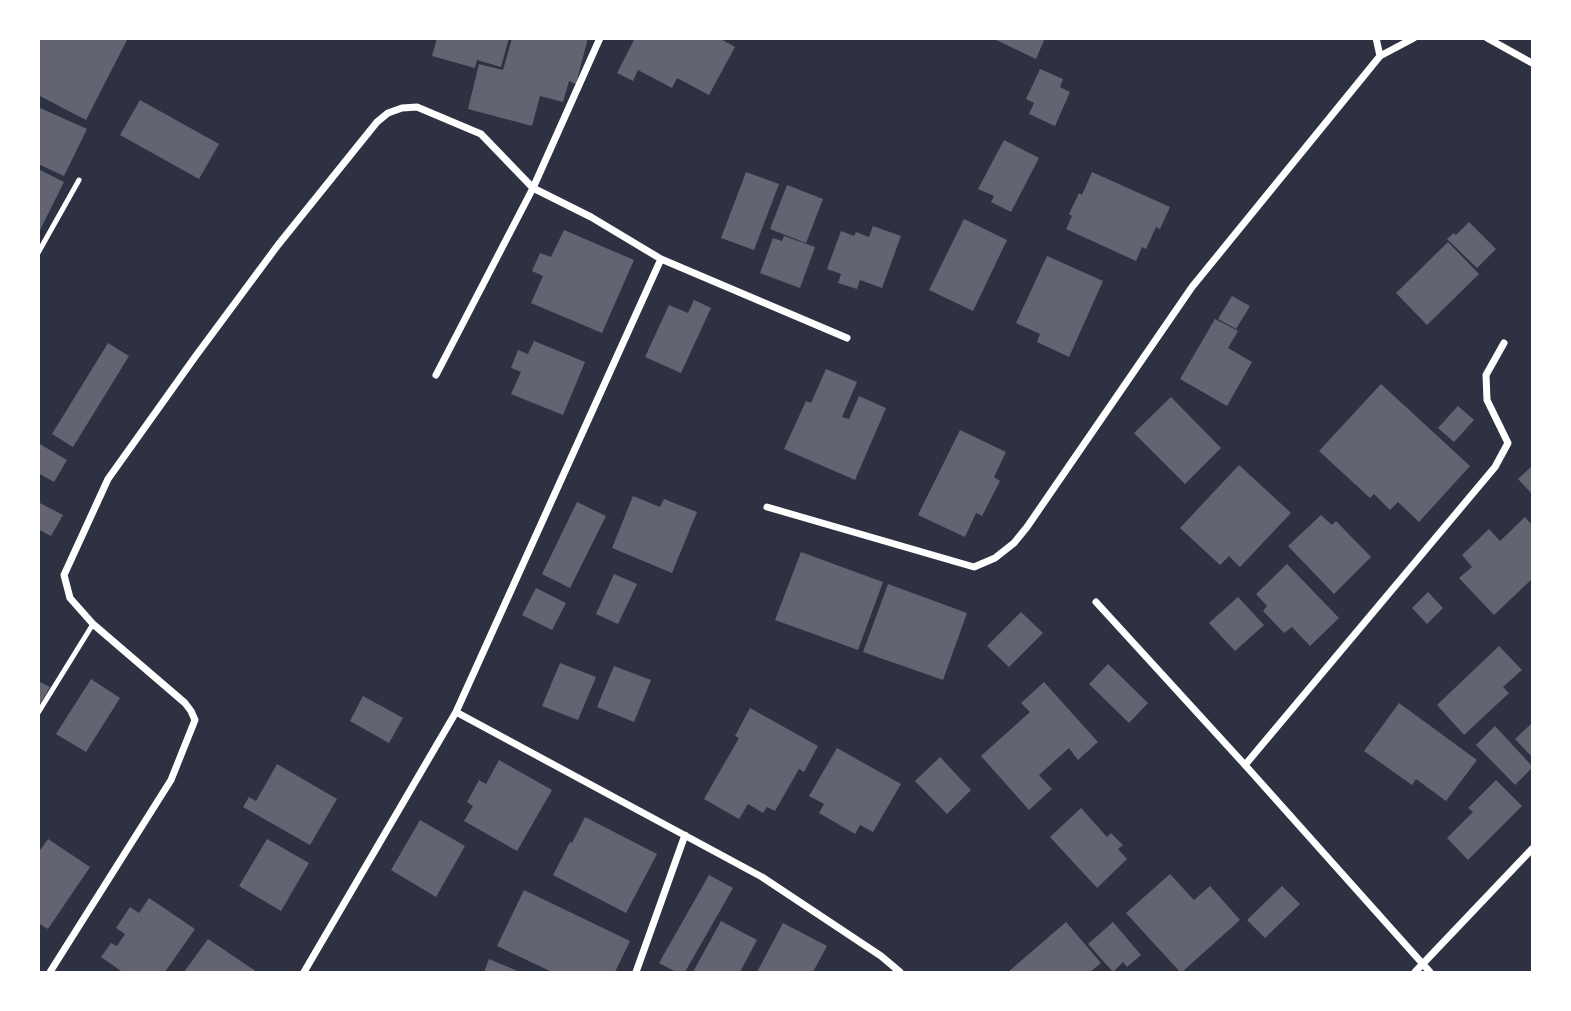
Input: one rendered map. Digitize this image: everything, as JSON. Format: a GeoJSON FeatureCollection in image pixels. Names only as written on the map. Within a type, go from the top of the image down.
{"type":"FeatureCollection","features":[{"type":"Feature","properties":{"kind":"street"},"geometry":{"type":"LineString","coordinates":[[436,375],[533,188],[600,38]]}},
{"type":"Feature","properties":{"kind":"street"},"geometry":{"type":"LineString","coordinates":[[1376,38],[1380,56]]}},
{"type":"Feature","properties":{"kind":"street"},"geometry":{"type":"LineString","coordinates":[[768,507],[974,567],[996,558],[1014,543],[1027,527],[1192,287],[1380,56],[1414,38]]}},
{"type":"Feature","properties":{"kind":"street"},"geometry":{"type":"LineString","coordinates":[[1487,38],[1532,63]]}},
{"type":"Feature","properties":{"kind":"street"},"geometry":{"type":"LineString","coordinates":[[50,972],[171,780],[195,720],[185,703],[93,624],[70,598],[64,575],[108,479],[278,245],[377,122],[388,113],[417,107],[481,134],[533,188],[591,216],[661,259],[847,338]]}},
{"type":"Feature","properties":{"kind":"street"},"geometry":{"type":"LineString","coordinates":[[304,972],[456,712],[661,259]]}},
{"type":"Feature","properties":{"kind":"street"},"geometry":{"type":"LineString","coordinates":[[1245,765],[1495,467],[1508,443],[1487,400],[1486,375],[1504,343]]}},
{"type":"Feature","properties":{"kind":"street"},"geometry":{"type":"LineString","coordinates":[[1096,602],[1430,972]]}},
{"type":"Feature","properties":{"kind":"street"},"geometry":{"type":"LineString","coordinates":[[456,712],[762,877],[881,956],[900,972]]}},
{"type":"Feature","properties":{"kind":"street"},"geometry":{"type":"LineString","coordinates":[[636,972],[685,835]]}},
{"type":"Feature","properties":{"kind":"street"},"geometry":{"type":"LineString","coordinates":[[1415,972],[1532,849]]}},
{"type":"Feature","properties":{"kind":"lane"},"geometry":{"type":"LineString","coordinates":[[38,253],[79,180]]}},
{"type":"Feature","properties":{"kind":"lane"},"geometry":{"type":"LineString","coordinates":[[38,713],[93,624]]}},
{"type":"Feature","properties":{"kind":"building"},"geometry":{"type":"Polygon","coordinates":[[[38,38],[128,38],[86,120],[38,95],[38,38]]]}},
{"type":"Feature","properties":{"kind":"building"},"geometry":{"type":"Polygon","coordinates":[[[437,38],[509,38],[501,67],[477,60],[475,68],[432,56],[437,38]]]}},
{"type":"Feature","properties":{"kind":"building"},"geometry":{"type":"Polygon","coordinates":[[[512,38],[588,38],[576,84],[569,81],[563,102],[540,96],[532,126],[468,109],[479,64],[503,70],[512,38]]]}},
{"type":"Feature","properties":{"kind":"building"},"geometry":{"type":"Polygon","coordinates":[[[635,38],[719,38],[735,47],[709,95],[677,78],[672,88],[638,70],[633,81],[617,73],[635,38]]]}},
{"type":"Feature","properties":{"kind":"building"},"geometry":{"type":"Polygon","coordinates":[[[992,38],[1045,38],[1036,59],[992,38]]]}},
{"type":"Feature","properties":{"kind":"building"},"geometry":{"type":"Polygon","coordinates":[[[1040,69],[1063,79],[1060,87],[1070,92],[1055,126],[1029,114],[1034,103],[1026,99],[1040,69]]]}},
{"type":"Feature","properties":{"kind":"building"},"geometry":{"type":"Polygon","coordinates":[[[140,100],[219,144],[199,179],[120,135],[140,100]]]}},
{"type":"Feature","properties":{"kind":"building"},"geometry":{"type":"Polygon","coordinates":[[[38,107],[87,129],[64,176],[38,164],[38,107]]]}},
{"type":"Feature","properties":{"kind":"building"},"geometry":{"type":"Polygon","coordinates":[[[1004,140],[1039,158],[1011,212],[991,202],[994,196],[978,189],[1004,140]]]}},
{"type":"Feature","properties":{"kind":"building"},"geometry":{"type":"Polygon","coordinates":[[[38,169],[64,182],[38,234],[38,169]]]}},
{"type":"Feature","properties":{"kind":"building"},"geometry":{"type":"Polygon","coordinates":[[[746,172],[779,184],[754,250],[721,238],[746,172]]]}},
{"type":"Feature","properties":{"kind":"building"},"geometry":{"type":"Polygon","coordinates":[[[1092,172],[1170,207],[1160,229],[1156,227],[1146,249],[1142,247],[1136,261],[1066,229],[1072,216],[1069,214],[1079,193],[1082,195],[1092,172]]]}},
{"type":"Feature","properties":{"kind":"building"},"geometry":{"type":"Polygon","coordinates":[[[787,185],[823,199],[806,243],[770,229],[787,185]]]}},
{"type":"Feature","properties":{"kind":"building"},"geometry":{"type":"Polygon","coordinates":[[[964,219],[1007,240],[973,311],[929,290],[964,219]]]}},
{"type":"Feature","properties":{"kind":"building"},"geometry":{"type":"Polygon","coordinates":[[[1469,222],[1496,249],[1477,268],[1447,239],[1454,233],[1456,235],[1469,222]]]}},
{"type":"Feature","properties":{"kind":"building"},"geometry":{"type":"Polygon","coordinates":[[[873,226],[901,236],[882,288],[860,280],[857,289],[838,283],[841,274],[827,269],[841,231],[854,236],[856,232],[869,237],[873,226]]]}},
{"type":"Feature","properties":{"kind":"building"},"geometry":{"type":"Polygon","coordinates":[[[564,230],[634,260],[602,333],[531,303],[543,276],[532,271],[540,253],[551,257],[564,230]]]}},
{"type":"Feature","properties":{"kind":"building"},"geometry":{"type":"Polygon","coordinates":[[[784,236],[815,247],[800,288],[760,273],[773,238],[782,241],[784,236]]]}},
{"type":"Feature","properties":{"kind":"building"},"geometry":{"type":"Polygon","coordinates":[[[1448,242],[1479,274],[1427,325],[1396,293],[1448,242]]]}},
{"type":"Feature","properties":{"kind":"building"},"geometry":{"type":"Polygon","coordinates":[[[1047,256],[1103,281],[1069,357],[1037,342],[1040,334],[1016,323],[1047,256]]]}},
{"type":"Feature","properties":{"kind":"building"},"geometry":{"type":"Polygon","coordinates":[[[1232,296],[1250,306],[1236,329],[1218,319],[1232,296]]]}},
{"type":"Feature","properties":{"kind":"building"},"geometry":{"type":"Polygon","coordinates":[[[694,300],[711,308],[681,373],[645,357],[669,305],[688,313],[694,300]]]}},
{"type":"Feature","properties":{"kind":"building"},"geometry":{"type":"Polygon","coordinates":[[[1215,319],[1238,331],[1228,348],[1252,362],[1227,406],[1180,379],[1215,319]]]}},
{"type":"Feature","properties":{"kind":"building"},"geometry":{"type":"Polygon","coordinates":[[[534,341],[585,362],[563,415],[511,394],[521,372],[511,368],[518,350],[528,354],[534,341]]]}},
{"type":"Feature","properties":{"kind":"building"},"geometry":{"type":"Polygon","coordinates":[[[108,343],[129,356],[73,447],[52,434],[108,343]]]}},
{"type":"Feature","properties":{"kind":"building"},"geometry":{"type":"Polygon","coordinates":[[[826,369],[857,382],[842,417],[849,419],[859,396],[886,408],[855,480],[784,449],[806,401],[811,403],[826,369]]]}},
{"type":"Feature","properties":{"kind":"building"},"geometry":{"type":"Polygon","coordinates":[[[1381,384],[1470,466],[1419,522],[1398,502],[1390,510],[1374,494],[1370,498],[1319,451],[1381,384]]]}},
{"type":"Feature","properties":{"kind":"building"},"geometry":{"type":"Polygon","coordinates":[[[1171,397],[1221,448],[1185,484],[1134,433],[1171,397]]]}},
{"type":"Feature","properties":{"kind":"building"},"geometry":{"type":"Polygon","coordinates":[[[1458,406],[1474,420],[1454,442],[1438,428],[1458,406]]]}},
{"type":"Feature","properties":{"kind":"building"},"geometry":{"type":"Polygon","coordinates":[[[960,430],[1006,452],[994,477],[1000,481],[982,516],[976,513],[965,537],[918,515],[960,430]]]}},
{"type":"Feature","properties":{"kind":"building"},"geometry":{"type":"Polygon","coordinates":[[[38,443],[67,460],[54,482],[38,473],[38,443]]]}},
{"type":"Feature","properties":{"kind":"building"},"geometry":{"type":"Polygon","coordinates":[[[1239,465],[1291,513],[1240,567],[1229,556],[1220,565],[1180,528],[1239,465]]]}},
{"type":"Feature","properties":{"kind":"building"},"geometry":{"type":"Polygon","coordinates":[[[1532,466],[1532,494],[1518,479],[1532,466]]]}},
{"type":"Feature","properties":{"kind":"building"},"geometry":{"type":"Polygon","coordinates":[[[633,496],[660,507],[664,499],[697,512],[672,573],[612,548],[633,496]]]}},
{"type":"Feature","properties":{"kind":"building"},"geometry":{"type":"Polygon","coordinates":[[[38,502],[63,515],[51,536],[38,529],[38,502]]]}},
{"type":"Feature","properties":{"kind":"building"},"geometry":{"type":"Polygon","coordinates":[[[577,502],[606,516],[570,588],[542,574],[577,502]]]}},
{"type":"Feature","properties":{"kind":"building"},"geometry":{"type":"Polygon","coordinates":[[[1321,515],[1332,525],[1336,521],[1371,557],[1334,594],[1288,546],[1321,515]]]}},
{"type":"Feature","properties":{"kind":"building"},"geometry":{"type":"Polygon","coordinates":[[[1525,517],[1532,525],[1532,579],[1494,615],[1459,578],[1472,567],[1462,555],[1489,529],[1500,541],[1525,517]]]}},
{"type":"Feature","properties":{"kind":"building"},"geometry":{"type":"Polygon","coordinates":[[[801,552],[883,582],[858,650],[775,620],[801,552]]]}},
{"type":"Feature","properties":{"kind":"building"},"geometry":{"type":"Polygon","coordinates":[[[1287,564],[1339,618],[1310,646],[1292,627],[1284,633],[1263,611],[1267,606],[1256,594],[1287,564]]]}},
{"type":"Feature","properties":{"kind":"building"},"geometry":{"type":"Polygon","coordinates":[[[614,574],[637,584],[618,624],[596,614],[614,574]]]}},
{"type":"Feature","properties":{"kind":"building"},"geometry":{"type":"Polygon","coordinates":[[[888,584],[967,613],[943,680],[863,652],[888,584]]]}},
{"type":"Feature","properties":{"kind":"building"},"geometry":{"type":"Polygon","coordinates":[[[536,588],[566,603],[552,630],[522,615],[536,588]]]}},
{"type":"Feature","properties":{"kind":"building"},"geometry":{"type":"Polygon","coordinates":[[[1428,592],[1443,608],[1427,624],[1412,608],[1428,592]]]}},
{"type":"Feature","properties":{"kind":"building"},"geometry":{"type":"Polygon","coordinates":[[[1238,597],[1264,625],[1235,651],[1209,623],[1238,597]]]}},
{"type":"Feature","properties":{"kind":"building"},"geometry":{"type":"Polygon","coordinates":[[[1021,612],[1043,633],[1009,667],[987,646],[1021,612]]]}},
{"type":"Feature","properties":{"kind":"building"},"geometry":{"type":"Polygon","coordinates":[[[1499,646],[1522,670],[1503,687],[1509,693],[1464,735],[1437,705],[1499,646]]]}},
{"type":"Feature","properties":{"kind":"building"},"geometry":{"type":"Polygon","coordinates":[[[560,663],[596,677],[578,720],[542,706],[560,663]]]}},
{"type":"Feature","properties":{"kind":"building"},"geometry":{"type":"Polygon","coordinates":[[[1108,664],[1148,703],[1129,723],[1089,684],[1108,664]]]}},
{"type":"Feature","properties":{"kind":"building"},"geometry":{"type":"Polygon","coordinates":[[[614,666],[651,680],[634,722],[597,707],[614,666]]]}},
{"type":"Feature","properties":{"kind":"building"},"geometry":{"type":"Polygon","coordinates":[[[91,679],[120,698],[86,752],[56,734],[91,679]]]}},
{"type":"Feature","properties":{"kind":"building"},"geometry":{"type":"Polygon","coordinates":[[[38,681],[50,687],[38,708],[38,681]]]}},
{"type":"Feature","properties":{"kind":"building"},"geometry":{"type":"Polygon","coordinates":[[[1044,682],[1098,742],[1078,760],[1069,748],[1039,775],[1052,789],[1029,810],[981,756],[1030,712],[1021,703],[1044,682]]]}},
{"type":"Feature","properties":{"kind":"building"},"geometry":{"type":"Polygon","coordinates":[[[363,696],[403,718],[389,743],[350,721],[363,696]]]}},
{"type":"Feature","properties":{"kind":"building"},"geometry":{"type":"Polygon","coordinates":[[[1399,703],[1477,760],[1446,801],[1416,779],[1412,785],[1364,751],[1399,703]]]}},
{"type":"Feature","properties":{"kind":"building"},"geometry":{"type":"Polygon","coordinates":[[[750,708],[818,746],[804,772],[799,769],[775,811],[767,807],[763,813],[748,804],[739,819],[704,799],[739,738],[735,736],[750,708]]]}},
{"type":"Feature","properties":{"kind":"building"},"geometry":{"type":"Polygon","coordinates":[[[1532,723],[1532,757],[1515,739],[1532,723]]]}},
{"type":"Feature","properties":{"kind":"building"},"geometry":{"type":"Polygon","coordinates":[[[1495,726],[1532,766],[1515,785],[1476,745],[1495,726]]]}},
{"type":"Feature","properties":{"kind":"building"},"geometry":{"type":"Polygon","coordinates":[[[837,748],[901,784],[873,832],[860,825],[855,834],[819,813],[824,804],[809,796],[837,748]]]}},
{"type":"Feature","properties":{"kind":"building"},"geometry":{"type":"Polygon","coordinates":[[[940,757],[971,790],[947,814],[915,781],[940,757]]]}},
{"type":"Feature","properties":{"kind":"building"},"geometry":{"type":"Polygon","coordinates":[[[499,760],[552,790],[517,851],[464,821],[473,806],[467,802],[479,780],[486,784],[499,760]]]}},
{"type":"Feature","properties":{"kind":"building"},"geometry":{"type":"Polygon","coordinates":[[[277,764],[337,799],[310,845],[243,807],[249,797],[256,801],[277,764]]]}},
{"type":"Feature","properties":{"kind":"building"},"geometry":{"type":"Polygon","coordinates":[[[1496,780],[1522,806],[1468,860],[1447,838],[1473,812],[1468,808],[1496,780]]]}},
{"type":"Feature","properties":{"kind":"building"},"geometry":{"type":"Polygon","coordinates":[[[1081,808],[1107,837],[1111,833],[1123,845],[1118,849],[1127,859],[1097,888],[1050,837],[1081,808]]]}},
{"type":"Feature","properties":{"kind":"building"},"geometry":{"type":"Polygon","coordinates":[[[585,817],[657,854],[626,913],[553,875],[585,817]]]}},
{"type":"Feature","properties":{"kind":"building"},"geometry":{"type":"Polygon","coordinates":[[[420,820],[465,846],[436,897],[391,870],[420,820]]]}},
{"type":"Feature","properties":{"kind":"building"},"geometry":{"type":"Polygon","coordinates":[[[48,839],[90,867],[48,929],[38,923],[38,853],[48,839]]]}},
{"type":"Feature","properties":{"kind":"building"},"geometry":{"type":"Polygon","coordinates":[[[267,839],[309,863],[281,911],[239,886],[267,839]]]}},
{"type":"Feature","properties":{"kind":"building"},"geometry":{"type":"Polygon","coordinates":[[[1170,874],[1194,900],[1210,886],[1240,920],[1182,972],[1126,913],[1170,874]]]}},
{"type":"Feature","properties":{"kind":"building"},"geometry":{"type":"Polygon","coordinates":[[[709,875],[733,888],[685,972],[676,972],[659,963],[709,875]]]}},
{"type":"Feature","properties":{"kind":"building"},"geometry":{"type":"Polygon","coordinates":[[[1282,886],[1300,904],[1265,938],[1247,920],[1282,886]]]}},
{"type":"Feature","properties":{"kind":"building"},"geometry":{"type":"Polygon","coordinates":[[[524,890],[630,941],[615,972],[552,972],[497,946],[524,890]]]}},
{"type":"Feature","properties":{"kind":"building"},"geometry":{"type":"Polygon","coordinates":[[[149,898],[195,929],[165,972],[120,972],[101,957],[111,943],[117,946],[125,934],[116,928],[130,907],[139,913],[149,898]]]}},
{"type":"Feature","properties":{"kind":"building"},"geometry":{"type":"Polygon","coordinates":[[[721,921],[757,940],[740,972],[693,972],[721,921]]]}},
{"type":"Feature","properties":{"kind":"building"},"geometry":{"type":"Polygon","coordinates":[[[1066,922],[1101,963],[1090,972],[1008,972],[1066,922]]]}},
{"type":"Feature","properties":{"kind":"building"},"geometry":{"type":"Polygon","coordinates":[[[1113,922],[1141,955],[1127,967],[1123,962],[1113,972],[1088,944],[1113,922]]]}},
{"type":"Feature","properties":{"kind":"building"},"geometry":{"type":"Polygon","coordinates":[[[783,923],[827,946],[813,972],[757,972],[783,923]]]}},
{"type":"Feature","properties":{"kind":"building"},"geometry":{"type":"Polygon","coordinates":[[[208,939],[257,972],[184,972],[208,939]]]}},
{"type":"Feature","properties":{"kind":"building"},"geometry":{"type":"Polygon","coordinates":[[[489,959],[520,972],[484,972],[489,959]]]}}]}
